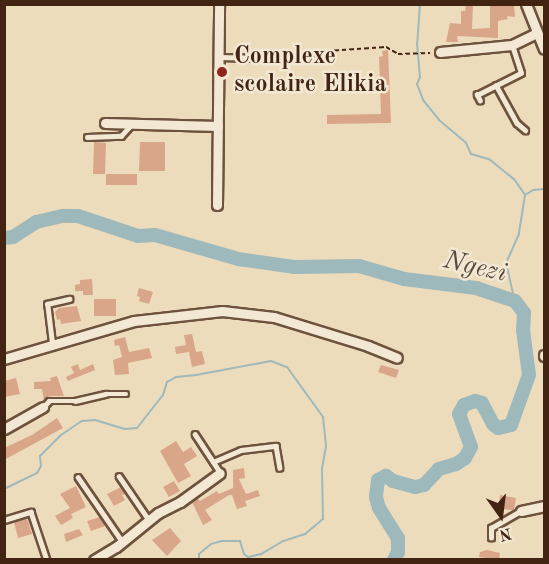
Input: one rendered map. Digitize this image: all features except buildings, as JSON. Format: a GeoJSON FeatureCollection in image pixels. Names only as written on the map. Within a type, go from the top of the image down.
{"type":"FeatureCollection","features":[{"type":"Feature","properties":{"kind":"street"},"geometry":{"type":"LineString","coordinates":[[217,205],[219,4]]}},
{"type":"Feature","properties":{"kind":"street"},"geometry":{"type":"LineString","coordinates":[[526,4],[544,49]]}},
{"type":"Feature","properties":{"kind":"street"},"geometry":{"type":"LineString","coordinates":[[440,52],[512,45],[544,26]]}},
{"type":"Feature","properties":{"kind":"street"},"geometry":{"type":"LineString","coordinates":[[105,123],[218,126]]}},
{"type":"Feature","properties":{"kind":"street"},"geometry":{"type":"LineString","coordinates":[[4,359],[52,343],[134,321],[222,311],[274,317],[368,346],[397,358]]}},
{"type":"Feature","properties":{"kind":"street"},"geometry":{"type":"LineString","coordinates":[[4,429],[43,407]]}},
{"type":"Feature","properties":{"kind":"street"},"geometry":{"type":"LineString","coordinates":[[94,560],[220,473]]}},
{"type":"Feature","properties":{"kind":"street"},"geometry":{"type":"LineString","coordinates":[[521,511],[544,506]]}},
{"type":"Feature","properties":{"kind":"lane"},"geometry":{"type":"LineString","coordinates":[[480,101],[477,95],[521,73],[512,45]]}},
{"type":"Feature","properties":{"kind":"lane"},"geometry":{"type":"LineString","coordinates":[[219,57],[313,59]]}},
{"type":"Feature","properties":{"kind":"lane"},"geometry":{"type":"LineString","coordinates":[[496,85],[517,123],[525,130]]}},
{"type":"Feature","properties":{"kind":"lane"},"geometry":{"type":"LineString","coordinates":[[87,136],[121,136],[133,123]]}},
{"type":"Feature","properties":{"kind":"lane"},"geometry":{"type":"LineString","coordinates":[[52,343],[47,304],[69,299]]}},
{"type":"Feature","properties":{"kind":"lane"},"geometry":{"type":"LineString","coordinates":[[43,407],[49,401],[75,401],[106,394],[126,394]]}},
{"type":"Feature","properties":{"kind":"lane"},"geometry":{"type":"LineString","coordinates":[[195,434],[220,473]]}},
{"type":"Feature","properties":{"kind":"lane"},"geometry":{"type":"LineString","coordinates":[[213,462],[241,450],[276,446],[280,468]]}},
{"type":"Feature","properties":{"kind":"lane"},"geometry":{"type":"LineString","coordinates":[[119,476],[149,520]]}},
{"type":"Feature","properties":{"kind":"lane"},"geometry":{"type":"LineString","coordinates":[[78,477],[122,541]]}},
{"type":"Feature","properties":{"kind":"lane"},"geometry":{"type":"LineString","coordinates":[[491,538],[491,528],[521,511]]}},
{"type":"Feature","properties":{"kind":"lane"},"geometry":{"type":"LineString","coordinates":[[4,520],[31,512],[47,560]]}},
{"type":"Feature","properties":{"kind":"path"},"geometry":{"type":"LineString","coordinates":[[304,58],[313,51],[386,47],[398,54],[421,55],[440,52]]}},
{"type":"Feature","properties":{"kind":"waterway"},"geometry":{"type":"LineString","coordinates":[[420,4],[417,43],[420,77],[417,84],[423,100],[439,120],[466,143],[471,154],[489,159],[514,179],[525,195],[519,234],[506,263],[515,301]]}},
{"type":"Feature","properties":{"kind":"waterway"},"geometry":{"type":"LineString","coordinates":[[525,195],[533,190],[544,189]]}},
{"type":"Feature","properties":{"kind":"waterway","name":"Ngezi"},"geometry":{"type":"LineString","coordinates":[[4,238],[13,237],[36,222],[63,216],[78,216],[138,236],[155,235],[238,259],[295,267],[359,266],[404,279],[476,288],[515,301],[524,313],[523,330],[529,375],[511,425],[498,428],[493,424],[482,403],[475,401],[464,405],[459,414],[471,447],[465,458],[456,464],[439,469],[424,485],[415,487],[393,481],[386,476],[378,480],[376,497],[379,508],[398,538],[398,552],[394,560]]}},
{"type":"Feature","properties":{"kind":"waterway"},"geometry":{"type":"LineString","coordinates":[[4,489],[37,473],[41,466],[40,456],[61,435],[82,421],[95,420],[125,429],[137,428],[163,395],[167,382],[176,377],[271,361],[287,367],[323,417],[326,446],[322,469],[323,519],[305,534],[283,541],[261,554],[248,557],[244,554],[240,541],[222,541],[211,544],[199,554],[199,560]]}},
{"type":"Feature","properties":{"kind":"place","name":"Complexe scolaire Elikia"},"geometry":{"type":"Point","coordinates":[222,72]}}]}
